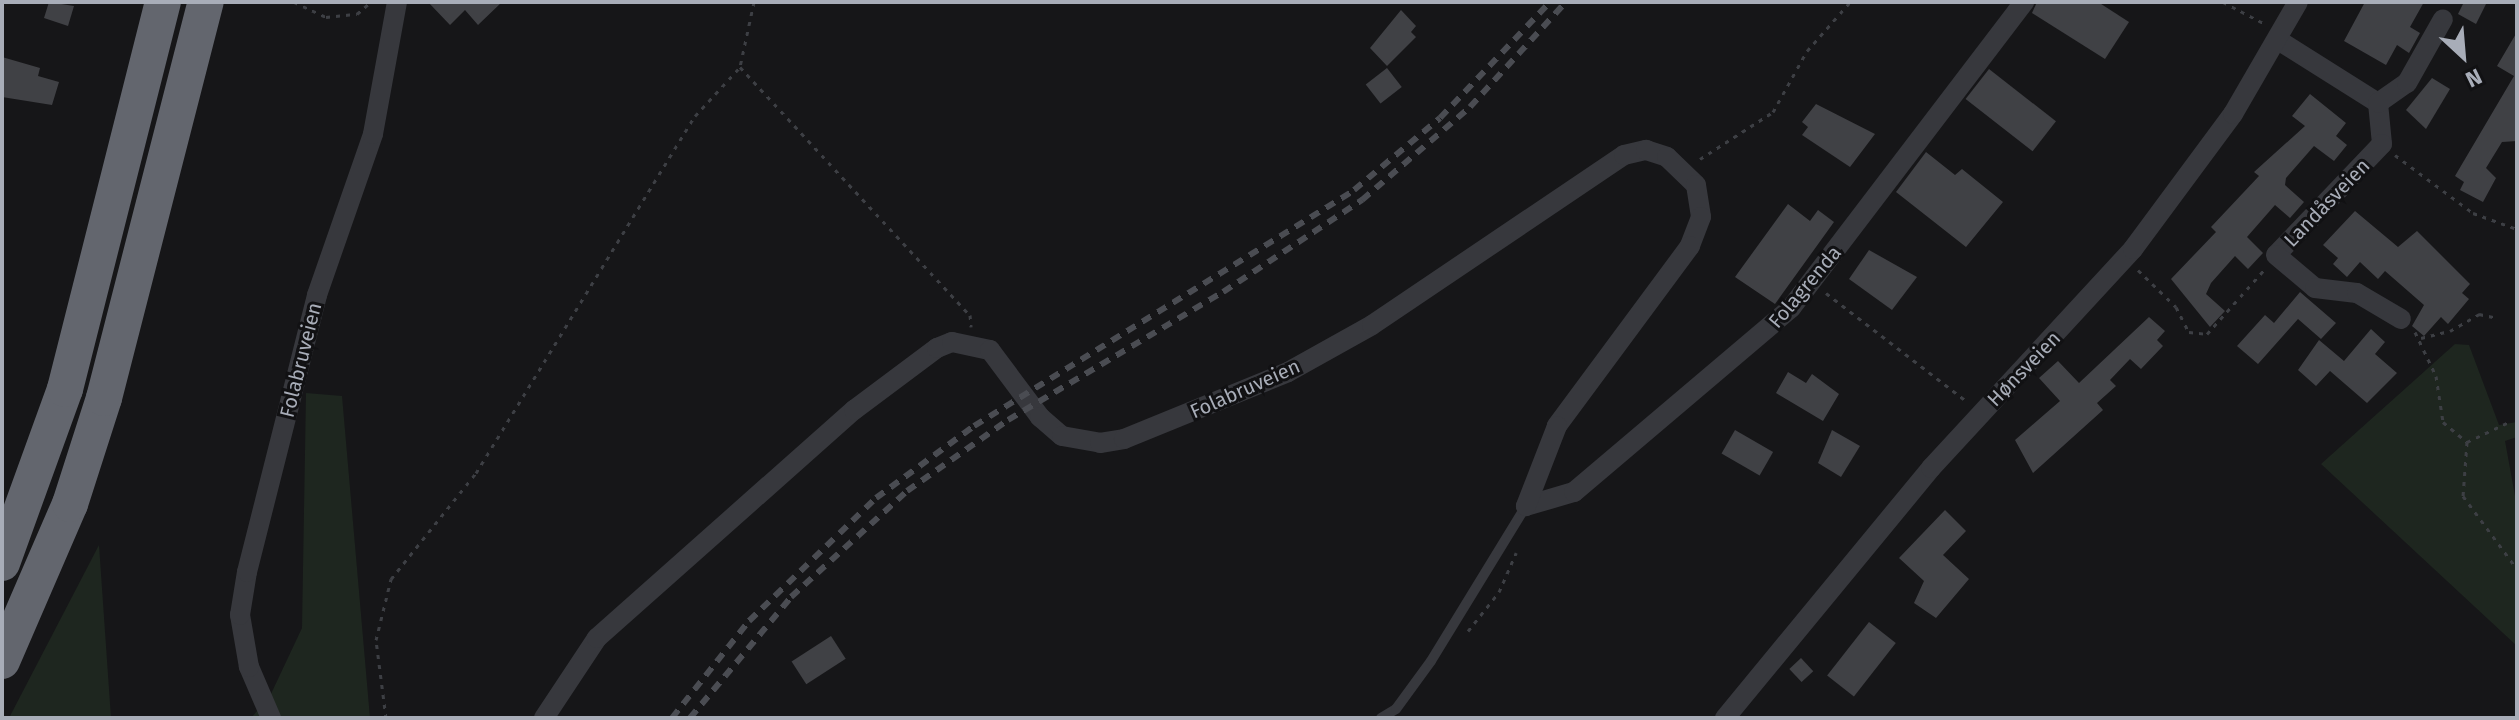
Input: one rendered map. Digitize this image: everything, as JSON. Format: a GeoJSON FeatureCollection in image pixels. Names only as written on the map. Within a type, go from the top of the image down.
{"type":"FeatureCollection","features":[{"type":"Feature","properties":{"kind":"highway"},"geometry":{"type":"LineString","coordinates":[[2,563],[65,389],[163,2]]}},
{"type":"Feature","properties":{"kind":"highway"},"geometry":{"type":"LineString","coordinates":[[2,661],[70,504],[104,398],[206,2]]}},
{"type":"Feature","properties":{"kind":"street","name":"Folabruveien"},"geometry":{"type":"LineString","coordinates":[[271,718],[249,667],[240,615],[247,572],[317,295],[373,134],[397,2]]}},
{"type":"Feature","properties":{"kind":"street","name":"Folagrenda"},"geometry":{"type":"LineString","coordinates":[[1526,506],[1574,492],[1765,333],[1811,282],[2024,2]]}},
{"type":"Feature","properties":{"kind":"street","name":"Hønsveien"},"geometry":{"type":"LineString","coordinates":[[1725,718],[1816,602],[1982,413],[2123,261],[2233,114],[2298,2]]}},
{"type":"Feature","properties":{"kind":"street"},"geometry":{"type":"LineString","coordinates":[[2278,40],[2378,103],[2407,83],[2443,19]]}},
{"type":"Feature","properties":{"kind":"street","name":"Landåsveien"},"geometry":{"type":"LineString","coordinates":[[2378,103],[2382,144],[2276,255],[2315,288],[2357,293],[2401,319]]}},
{"type":"Feature","properties":{"kind":"street","name":"Folabruveien"},"geometry":{"type":"LineString","coordinates":[[972,343],[1003,364],[1040,417],[1062,436],[1100,443],[1124,439],[1288,372],[1372,325],[1624,155],[1646,150],[1682,169]]}},
{"type":"Feature","properties":{"kind":"street"},"geometry":{"type":"LineString","coordinates":[[1526,506],[1557,426],[1690,246],[1701,217],[1696,185],[1682,169]]}},
{"type":"Feature","properties":{"kind":"street"},"geometry":{"type":"LineString","coordinates":[[544,718],[597,638],[842,420],[930,353],[952,342],[972,343]]}},
{"type":"Feature","properties":{"kind":"lane"},"geometry":{"type":"LineString","coordinates":[[1381,718],[1396,709],[1431,661],[1526,506]]}},
{"type":"Feature","properties":{"kind":"path"},"geometry":{"type":"LineString","coordinates":[[294,2],[326,17],[357,14],[371,2]]}},
{"type":"Feature","properties":{"kind":"path"},"geometry":{"type":"LineString","coordinates":[[386,718],[376,640],[391,579],[476,473],[695,116],[740,67],[754,2]]}},
{"type":"Feature","properties":{"kind":"path"},"geometry":{"type":"LineString","coordinates":[[1682,169],[1773,112],[1807,51],[1850,2]]}},
{"type":"Feature","properties":{"kind":"path"},"geometry":{"type":"LineString","coordinates":[[2223,2],[2256,14],[2278,40]]}},
{"type":"Feature","properties":{"kind":"path"},"geometry":{"type":"LineString","coordinates":[[740,67],[970,315],[972,343]]}},
{"type":"Feature","properties":{"kind":"path"},"geometry":{"type":"LineString","coordinates":[[2382,144],[2435,190],[2473,213],[2517,229]]}},
{"type":"Feature","properties":{"kind":"path"},"geometry":{"type":"LineString","coordinates":[[2123,261],[2176,307],[2189,332],[2207,334],[2276,255]]}},
{"type":"Feature","properties":{"kind":"path"},"geometry":{"type":"LineString","coordinates":[[1811,282],[1982,413]]}},
{"type":"Feature","properties":{"kind":"path"},"geometry":{"type":"LineString","coordinates":[[2421,338],[2450,331],[2479,314],[2498,318]]}},
{"type":"Feature","properties":{"kind":"path"},"geometry":{"type":"LineString","coordinates":[[2401,319],[2421,338],[2443,422],[2467,442]]}},
{"type":"Feature","properties":{"kind":"path"},"geometry":{"type":"LineString","coordinates":[[2467,442],[2511,421]]}},
{"type":"Feature","properties":{"kind":"path"},"geometry":{"type":"LineString","coordinates":[[2467,442],[2463,496],[2517,569]]}},
{"type":"Feature","properties":{"kind":"shaded area"},"geometry":{"type":"Polygon","coordinates":[[[2455,344],[2469,345],[2499,425],[2517,422],[2517,437],[2505,441],[2517,507],[2517,646],[2321,464],[2455,344]]]}},
{"type":"Feature","properties":{"kind":"shaded area"},"geometry":{"type":"Polygon","coordinates":[[[306,393],[342,396],[370,718],[251,718],[270,696],[302,628],[306,393]]]}},
{"type":"Feature","properties":{"kind":"shaded area"},"geometry":{"type":"Polygon","coordinates":[[[99,545],[111,718],[9,718],[99,545]]]}},
{"type":"Feature","properties":{"kind":"building"},"geometry":{"type":"Polygon","coordinates":[[[49,2],[74,6],[68,26],[44,18],[49,2]]]}},
{"type":"Feature","properties":{"kind":"building"},"geometry":{"type":"Polygon","coordinates":[[[428,2],[502,2],[478,25],[465,10],[450,25],[428,2]]]}},
{"type":"Feature","properties":{"kind":"building"},"geometry":{"type":"Polygon","coordinates":[[[2037,2],[2098,2],[2129,22],[2105,59],[2032,13],[2037,2]]]}},
{"type":"Feature","properties":{"kind":"building"},"geometry":{"type":"Polygon","coordinates":[[[2365,2],[2424,2],[2410,27],[2420,33],[2409,53],[2397,45],[2386,65],[2344,41],[2365,2]]]}},
{"type":"Feature","properties":{"kind":"building"},"geometry":{"type":"Polygon","coordinates":[[[2464,2],[2487,2],[2476,24],[2458,14],[2464,2]]]}},
{"type":"Feature","properties":{"kind":"building"},"geometry":{"type":"Polygon","coordinates":[[[1401,10],[1416,26],[1411,32],[1416,37],[1387,66],[1370,48],[1401,10]]]}},
{"type":"Feature","properties":{"kind":"building"},"geometry":{"type":"Polygon","coordinates":[[[2517,32],[2517,141],[2502,142],[2486,168],[2496,178],[2483,202],[2460,190],[2464,182],[2455,176],[2514,76],[2497,66],[2517,32]]]}},
{"type":"Feature","properties":{"kind":"building"},"geometry":{"type":"Polygon","coordinates":[[[2,57],[40,68],[38,76],[59,82],[52,105],[2,97],[2,57]]]}},
{"type":"Feature","properties":{"kind":"building"},"geometry":{"type":"Polygon","coordinates":[[[1387,68],[1402,87],[1380,104],[1366,85],[1387,68]]]}},
{"type":"Feature","properties":{"kind":"building"},"geometry":{"type":"Polygon","coordinates":[[[1989,69],[2056,121],[2033,151],[1966,99],[1989,69]]]}},
{"type":"Feature","properties":{"kind":"building"},"geometry":{"type":"Polygon","coordinates":[[[2432,78],[2450,89],[2426,129],[2406,110],[2432,78]]]}},
{"type":"Feature","properties":{"kind":"building"},"geometry":{"type":"Polygon","coordinates":[[[2310,94],[2346,123],[2336,136],[2347,145],[2334,161],[2314,146],[2286,178],[2285,185],[2304,202],[2290,218],[2275,205],[2247,237],[2263,253],[2248,269],[2235,256],[2211,283],[2206,294],[2225,311],[2210,327],[2171,279],[2216,232],[2211,227],[2259,176],[2254,172],[2305,126],[2292,116],[2310,94]]]}},
{"type":"Feature","properties":{"kind":"building"},"geometry":{"type":"Polygon","coordinates":[[[1816,104],[1875,134],[1850,167],[1802,135],[1808,127],[1802,122],[1816,104]]]}},
{"type":"Feature","properties":{"kind":"building"},"geometry":{"type":"Polygon","coordinates":[[[1926,152],[1955,175],[1962,169],[2003,202],[1966,247],[1896,192],[1926,152]]]}},
{"type":"Feature","properties":{"kind":"building"},"geometry":{"type":"Polygon","coordinates":[[[1788,204],[1810,221],[1818,210],[1834,222],[1775,304],[1735,277],[1788,204]]]}},
{"type":"Feature","properties":{"kind":"building"},"geometry":{"type":"Polygon","coordinates":[[[2355,211],[2398,247],[2417,231],[2470,284],[2462,293],[2469,299],[2448,324],[2441,317],[2424,336],[2412,326],[2424,305],[2385,271],[2378,279],[2360,262],[2347,277],[2333,264],[2338,258],[2323,245],[2355,211]]]}},
{"type":"Feature","properties":{"kind":"building"},"geometry":{"type":"Polygon","coordinates":[[[1869,250],[1917,277],[1892,310],[1849,279],[1869,250]]]}},
{"type":"Feature","properties":{"kind":"building"},"geometry":{"type":"Polygon","coordinates":[[[2300,292],[2336,323],[2321,339],[2298,319],[2258,364],[2237,346],[2265,315],[2274,323],[2300,292]]]}},
{"type":"Feature","properties":{"kind":"building"},"geometry":{"type":"Polygon","coordinates":[[[2149,317],[2165,331],[2157,340],[2163,346],[2141,369],[2130,359],[2110,380],[2116,386],[2097,403],[2103,410],[2033,473],[2015,440],[2060,401],[2039,378],[2058,361],[2079,383],[2149,317]]]}},
{"type":"Feature","properties":{"kind":"building"},"geometry":{"type":"Polygon","coordinates":[[[2371,329],[2385,342],[2375,354],[2397,373],[2367,403],[2330,371],[2316,386],[2298,370],[2319,340],[2344,361],[2371,329]]]}},
{"type":"Feature","properties":{"kind":"building"},"geometry":{"type":"Polygon","coordinates":[[[1788,372],[1806,383],[1812,374],[1839,394],[1823,421],[1776,393],[1788,372]]]}},
{"type":"Feature","properties":{"kind":"building"},"geometry":{"type":"Polygon","coordinates":[[[1735,430],[1773,452],[1760,475],[1722,453],[1735,430]]]}},
{"type":"Feature","properties":{"kind":"building"},"geometry":{"type":"Polygon","coordinates":[[[1832,430],[1860,446],[1841,477],[1818,463],[1832,430]]]}},
{"type":"Feature","properties":{"kind":"building"},"geometry":{"type":"Polygon","coordinates":[[[1945,510],[1966,531],[1943,555],[1969,579],[1936,618],[1914,603],[1924,581],[1899,558],[1945,510]]]}},
{"type":"Feature","properties":{"kind":"building"},"geometry":{"type":"Polygon","coordinates":[[[1869,622],[1896,643],[1854,697],[1827,676],[1869,622]]]}},
{"type":"Feature","properties":{"kind":"building"},"geometry":{"type":"Polygon","coordinates":[[[831,636],[846,659],[806,684],[792,662],[831,636]]]}},
{"type":"Feature","properties":{"kind":"building"},"geometry":{"type":"Polygon","coordinates":[[[1801,658],[1813,671],[1802,682],[1789,669],[1801,658]]]}},
{"type":"Feature","properties":{"kind":"railway"},"geometry":{"type":"LineString","coordinates":[[672,718],[749,621],[876,498],[974,426],[1354,190],[1440,118],[1550,2]]}},
{"type":"Feature","properties":{"kind":"railway"},"geometry":{"type":"LineString","coordinates":[[690,718],[791,597],[907,491],[1008,420],[1223,292],[1362,200],[1470,107],[1566,2]]}}]}
